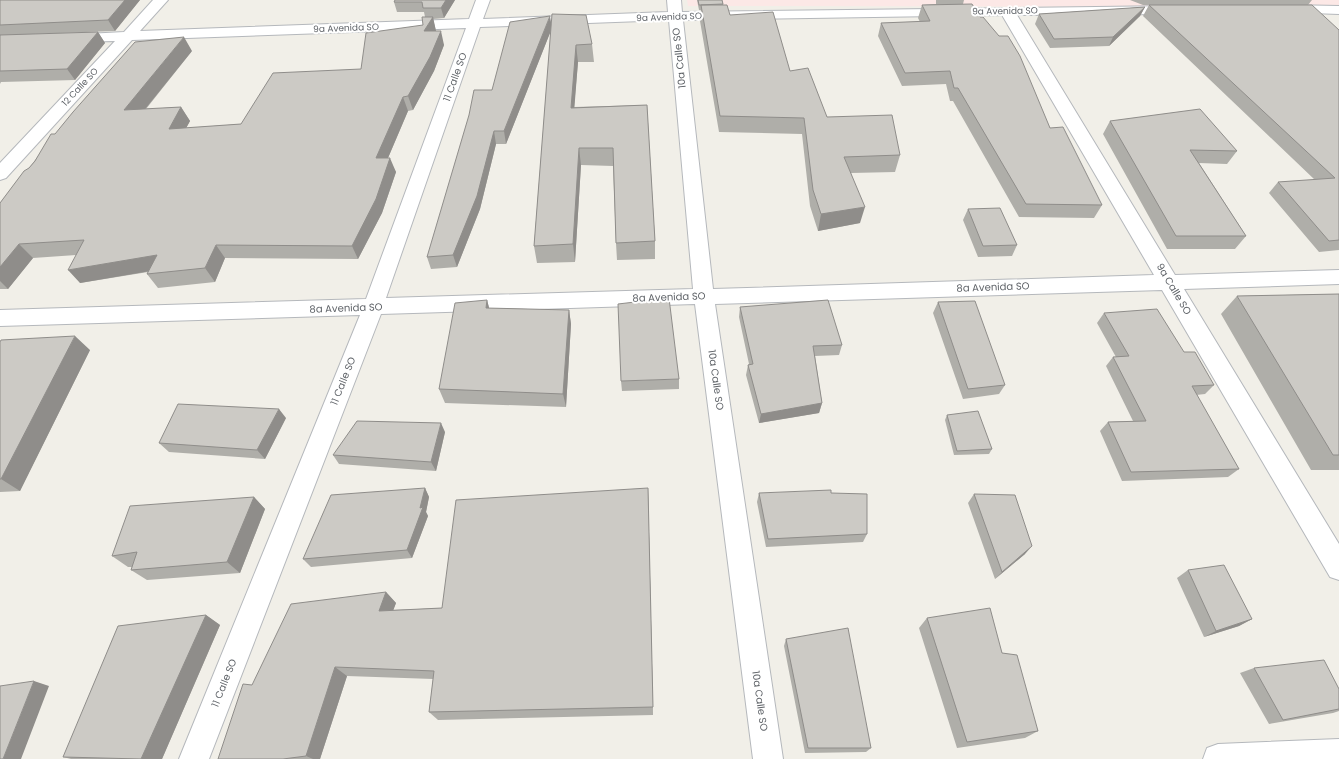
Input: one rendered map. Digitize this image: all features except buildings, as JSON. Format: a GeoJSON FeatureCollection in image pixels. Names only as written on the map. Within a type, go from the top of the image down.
{"type":"FeatureCollection","features":[{"type":"Feature","properties":{"kind":"street","name":"12 Calle SO"},"geometry":{"type":"LineString","coordinates":[[0,174],[126,36],[161,0]]}},
{"type":"Feature","properties":{"kind":"street","name":"11 Calle SO"},"geometry":{"type":"LineString","coordinates":[[194,759],[373,307],[483,0]]}},
{"type":"Feature","properties":{"kind":"street","name":"9a Avenida SO"},"geometry":{"type":"LineString","coordinates":[[63,39],[474,23],[674,8],[1007,11],[1189,10]]}},
{"type":"Feature","properties":{"kind":"street","name":"10a Calle SO"},"geometry":{"type":"LineString","coordinates":[[674,8],[704,296],[768,759]]}},
{"type":"Feature","properties":{"kind":"street"},"geometry":{"type":"LineString","coordinates":[[1307,9],[1323,24]]}},
{"type":"Feature","properties":{"kind":"street"},"geometry":{"type":"LineString","coordinates":[[1276,10],[1339,10]]}},
{"type":"Feature","properties":{"kind":"street","name":"9a Calle SO"},"geometry":{"type":"LineString","coordinates":[[1007,11],[1170,282],[1339,568]]}},
{"type":"Feature","properties":{"kind":"street","name":"8a Avenida SO"},"geometry":{"type":"LineString","coordinates":[[0,318],[1339,276]]}},
{"type":"Feature","properties":{"kind":"street"},"geometry":{"type":"LineString","coordinates":[[1218,759],[1339,754]]}},
{"type":"Feature","properties":{"kind":"shaded area"},"geometry":{"type":"Polygon","coordinates":[[[687,0],[1339,0],[1339,7],[688,6],[687,0]]]}}]}
